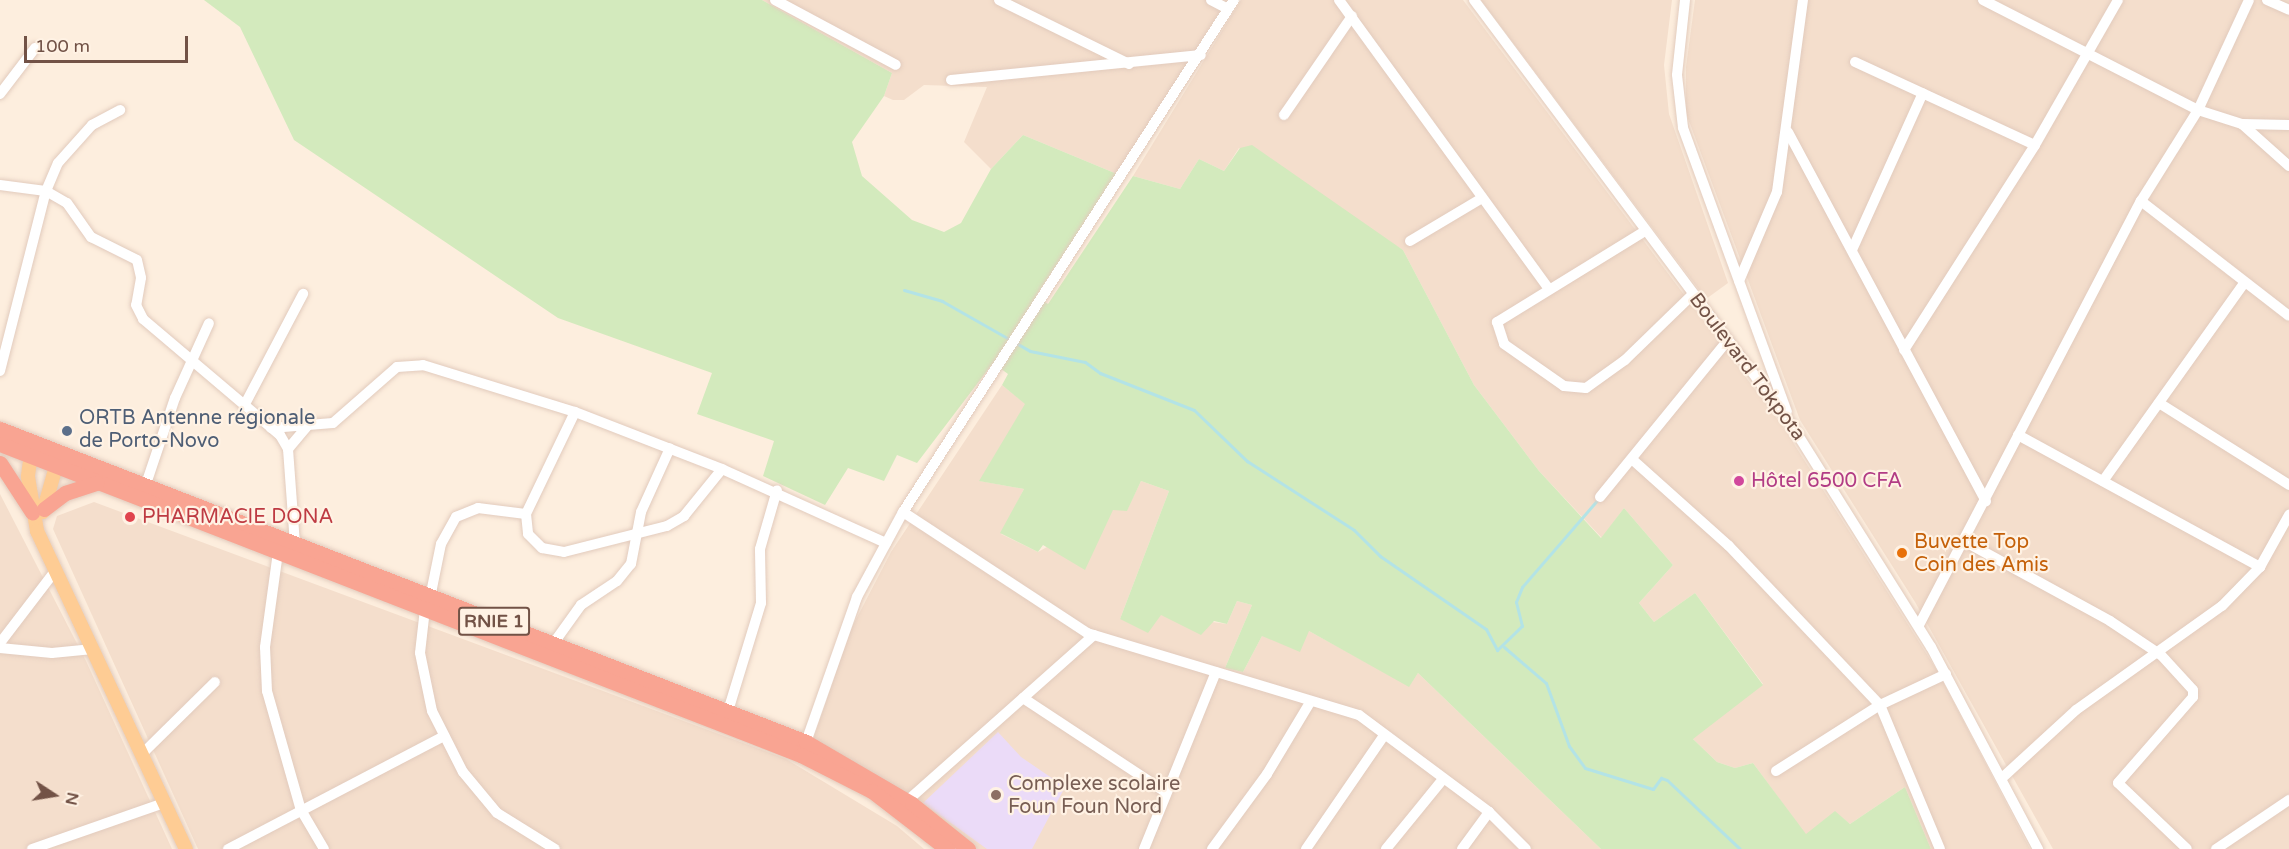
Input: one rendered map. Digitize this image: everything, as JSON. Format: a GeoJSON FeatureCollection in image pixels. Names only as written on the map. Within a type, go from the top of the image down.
{"type":"FeatureCollection","features":[{"type":"Feature","properties":{"kind":"highway","name":"RNIE 1"},"geometry":{"type":"LineString","coordinates":[[0,429],[56,469],[278,552],[553,644],[806,742],[907,801],[968,849]]}},
{"type":"Feature","properties":{"kind":"highway","name":"RNIE 1"},"geometry":{"type":"LineString","coordinates":[[0,444],[59,454],[295,545],[427,603],[801,755],[872,791],[947,849]]}},
{"type":"Feature","properties":{"kind":"highway"},"geometry":{"type":"LineString","coordinates":[[0,463],[38,511],[65,493],[96,483]]}},
{"type":"Feature","properties":{"kind":"main road"},"geometry":{"type":"LineString","coordinates":[[31,451],[38,511],[37,531],[186,849]]}},
{"type":"Feature","properties":{"kind":"main road"},"geometry":{"type":"LineString","coordinates":[[38,511],[56,469],[59,454]]}},
{"type":"Feature","properties":{"kind":"street"},"geometry":{"type":"LineString","coordinates":[[775,0],[896,65]]}},
{"type":"Feature","properties":{"kind":"street"},"geometry":{"type":"LineString","coordinates":[[999,0],[1130,64]]}},
{"type":"Feature","properties":{"kind":"street"},"geometry":{"type":"LineString","coordinates":[[806,742],[836,647],[886,543],[903,512],[999,371],[1201,55],[1231,4],[1211,0]]}},
{"type":"Feature","properties":{"kind":"street"},"geometry":{"type":"LineString","coordinates":[[1339,0],[1549,289]]}},
{"type":"Feature","properties":{"kind":"street","name":"Boulevard Tokpota"},"geometry":{"type":"LineString","coordinates":[[1474,0],[1791,424],[1919,625],[2038,849]]}},
{"type":"Feature","properties":{"kind":"street"},"geometry":{"type":"LineString","coordinates":[[1685,0],[1678,105],[1791,424]]}},
{"type":"Feature","properties":{"kind":"street"},"geometry":{"type":"LineString","coordinates":[[1739,281],[1778,192],[1788,132],[1803,0]]}},
{"type":"Feature","properties":{"kind":"street"},"geometry":{"type":"LineString","coordinates":[[1983,0],[2198,110],[2242,124],[2289,124]]}},
{"type":"Feature","properties":{"kind":"street"},"geometry":{"type":"LineString","coordinates":[[1904,350],[2035,145],[2118,0]]}},
{"type":"Feature","properties":{"kind":"street"},"geometry":{"type":"LineString","coordinates":[[1919,625],[1986,501],[2018,435],[2141,201],[2198,110],[2249,0]]}},
{"type":"Feature","properties":{"kind":"street"},"geometry":{"type":"LineString","coordinates":[[2267,0],[2289,10]]}},
{"type":"Feature","properties":{"kind":"street"},"geometry":{"type":"LineString","coordinates":[[1284,115],[1352,16]]}},
{"type":"Feature","properties":{"kind":"street"},"geometry":{"type":"LineString","coordinates":[[0,94],[35,48]]}},
{"type":"Feature","properties":{"kind":"street"},"geometry":{"type":"LineString","coordinates":[[951,80],[1130,64],[1201,55]]}},
{"type":"Feature","properties":{"kind":"street"},"geometry":{"type":"LineString","coordinates":[[1855,62],[2035,145]]}},
{"type":"Feature","properties":{"kind":"street"},"geometry":{"type":"LineString","coordinates":[[1852,250],[1923,93]]}},
{"type":"Feature","properties":{"kind":"street"},"geometry":{"type":"LineString","coordinates":[[0,371],[3,348],[45,191],[73,144],[120,110]]}},
{"type":"Feature","properties":{"kind":"street"},"geometry":{"type":"LineString","coordinates":[[2242,124],[2289,166]]}},
{"type":"Feature","properties":{"kind":"street"},"geometry":{"type":"LineString","coordinates":[[1788,132],[1986,501]]}},
{"type":"Feature","properties":{"kind":"street"},"geometry":{"type":"LineString","coordinates":[[0,185],[45,191],[75,209],[91,237],[137,260],[139,313],[192,366],[272,428],[288,449],[295,545]]}},
{"type":"Feature","properties":{"kind":"street"},"geometry":{"type":"LineString","coordinates":[[1410,241],[1482,198]]}},
{"type":"Feature","properties":{"kind":"street"},"geometry":{"type":"LineString","coordinates":[[2141,201],[2289,316]]}},
{"type":"Feature","properties":{"kind":"street"},"geometry":{"type":"LineString","coordinates":[[1645,231],[1549,289],[1496,327],[1516,356],[1574,390],[1626,360],[1693,294]]}},
{"type":"Feature","properties":{"kind":"street"},"geometry":{"type":"LineString","coordinates":[[2103,481],[2244,283]]}},
{"type":"Feature","properties":{"kind":"street"},"geometry":{"type":"LineString","coordinates":[[244,406],[303,294]]}},
{"type":"Feature","properties":{"kind":"street"},"geometry":{"type":"LineString","coordinates":[[145,487],[175,398],[192,366],[209,322]]}},
{"type":"Feature","properties":{"kind":"street"},"geometry":{"type":"LineString","coordinates":[[1600,497],[1634,461],[1728,340]]}},
{"type":"Feature","properties":{"kind":"street"},"geometry":{"type":"LineString","coordinates":[[272,428],[340,420],[397,367],[410,362],[575,412],[670,448],[777,490],[886,543]]}},
{"type":"Feature","properties":{"kind":"street"},"geometry":{"type":"LineString","coordinates":[[2159,403],[2289,485]]}},
{"type":"Feature","properties":{"kind":"street"},"geometry":{"type":"LineString","coordinates":[[575,412],[526,514],[534,542],[554,552],[636,533],[684,516],[722,468]]}},
{"type":"Feature","properties":{"kind":"street"},"geometry":{"type":"LineString","coordinates":[[288,449],[310,423]]}},
{"type":"Feature","properties":{"kind":"street"},"geometry":{"type":"LineString","coordinates":[[2018,435],[2260,567]]}},
{"type":"Feature","properties":{"kind":"street"},"geometry":{"type":"LineString","coordinates":[[553,644],[582,605],[617,581],[631,564],[636,533],[670,448]]}},
{"type":"Feature","properties":{"kind":"street"},"geometry":{"type":"LineString","coordinates":[[1634,461],[1729,546],[1880,705],[1940,849]]}},
{"type":"Feature","properties":{"kind":"street"},"geometry":{"type":"LineString","coordinates":[[728,711],[761,603],[760,549],[777,490]]}},
{"type":"Feature","properties":{"kind":"street"},"geometry":{"type":"LineString","coordinates":[[526,514],[478,508],[456,517],[443,536],[427,603],[420,653],[432,711],[444,736],[484,800],[555,849]]}},
{"type":"Feature","properties":{"kind":"street"},"geometry":{"type":"LineString","coordinates":[[903,512],[1047,610],[1094,635],[1216,672],[1309,704],[1359,715],[1383,737],[1490,812],[1526,849]]}},
{"type":"Feature","properties":{"kind":"street"},"geometry":{"type":"LineString","coordinates":[[2002,778],[2076,710],[2161,655],[2222,606],[2260,567],[2289,515]]}},
{"type":"Feature","properties":{"kind":"street"},"geometry":{"type":"LineString","coordinates":[[1964,541],[2161,655],[2193,690],[2193,698],[2118,783],[2187,849]]}},
{"type":"Feature","properties":{"kind":"street"},"geometry":{"type":"LineString","coordinates":[[278,552],[265,647],[266,680],[301,810],[324,849]]}},
{"type":"Feature","properties":{"kind":"street"},"geometry":{"type":"LineString","coordinates":[[0,643],[56,571]]}},
{"type":"Feature","properties":{"kind":"street"},"geometry":{"type":"LineString","coordinates":[[907,801],[1094,635]]}},
{"type":"Feature","properties":{"kind":"street"},"geometry":{"type":"LineString","coordinates":[[0,648],[52,653],[93,649]]}},
{"type":"Feature","properties":{"kind":"street"},"geometry":{"type":"LineString","coordinates":[[1144,849],[1164,791],[1216,672]]}},
{"type":"Feature","properties":{"kind":"street"},"geometry":{"type":"LineString","coordinates":[[1776,771],[1880,705],[1946,674]]}},
{"type":"Feature","properties":{"kind":"street"},"geometry":{"type":"LineString","coordinates":[[142,753],[215,682]]}},
{"type":"Feature","properties":{"kind":"street"},"geometry":{"type":"LineString","coordinates":[[1023,698],[1164,791]]}},
{"type":"Feature","properties":{"kind":"street"},"geometry":{"type":"LineString","coordinates":[[1212,849],[1267,774],[1309,704]]}},
{"type":"Feature","properties":{"kind":"street"},"geometry":{"type":"LineString","coordinates":[[228,849],[444,736]]}},
{"type":"Feature","properties":{"kind":"street"},"geometry":{"type":"LineString","coordinates":[[1306,849],[1383,737]]}},
{"type":"Feature","properties":{"kind":"street"},"geometry":{"type":"LineString","coordinates":[[1386,849],[1443,779]]}},
{"type":"Feature","properties":{"kind":"street"},"geometry":{"type":"LineString","coordinates":[[2216,849],[2289,800]]}},
{"type":"Feature","properties":{"kind":"street"},"geometry":{"type":"LineString","coordinates":[[32,849],[164,803]]}},
{"type":"Feature","properties":{"kind":"street"},"geometry":{"type":"LineString","coordinates":[[1462,849],[1490,812]]}},
{"type":"Feature","properties":{"kind":"shaded area"},"geometry":{"type":"Polygon","coordinates":[[[762,0],[1227,0],[1117,174],[1023,135],[991,169],[964,142],[987,87],[924,85],[904,100],[893,100],[884,96],[892,73],[762,0]]]}},
{"type":"Feature","properties":{"kind":"shaded area"},"geometry":{"type":"Polygon","coordinates":[[[1241,0],[1463,0],[1784,428],[1938,672],[2030,849],[1931,849],[1905,787],[1850,824],[1835,812],[1806,835],[1753,763],[1735,768],[1717,762],[1692,738],[1763,684],[1695,593],[1654,622],[1639,603],[1673,565],[1624,508],[1602,538],[1539,471],[1474,385],[1403,250],[1239,148],[1224,171],[1199,159],[1180,189],[1133,176],[1241,0]]]}},
{"type":"Feature","properties":{"kind":"shaded area"},"geometry":{"type":"Polygon","coordinates":[[[1481,0],[1672,0],[1664,65],[1669,114],[1728,283],[1706,299],[1481,0]]]}},
{"type":"Feature","properties":{"kind":"shaded area"},"geometry":{"type":"Polygon","coordinates":[[[1695,0],[2289,0],[2289,849],[2053,849],[1915,602],[1800,420],[1686,113],[1686,67],[1695,0]]]}},
{"type":"Feature","properties":{"kind":"shaded area"},"geometry":{"type":"Polygon","coordinates":[[[1002,385],[1026,404],[980,481],[1024,489],[1001,534],[1038,552],[1113,510],[1127,510],[1141,481],[1169,491],[1120,619],[1161,615],[1227,624],[1237,601],[1252,605],[1225,668],[1243,672],[1262,636],[1309,631],[1409,686],[1418,673],[1601,849],[971,849],[812,743],[850,631],[891,552],[1002,385]]]}},
{"type":"Feature","properties":{"kind":"shaded area"},"geometry":{"type":"Polygon","coordinates":[[[0,494],[86,661],[172,849],[0,849],[0,494]]]}},
{"type":"Feature","properties":{"kind":"shaded area"},"geometry":{"type":"Polygon","coordinates":[[[94,502],[786,759],[897,826],[924,849],[198,849],[53,529],[57,516],[94,502]]]}},
{"type":"Feature","properties":{"kind":"shaded area","name":"Complexe scolaire Foun Foun Nord"},"geometry":{"type":"Polygon","coordinates":[[[998,732],[1021,757],[1065,787],[1032,849],[987,849],[923,803],[998,732]]]}},
{"type":"Feature","properties":{"kind":"green space"},"geometry":{"type":"Polygon","coordinates":[[[204,0],[762,0],[892,73],[884,96],[852,142],[862,176],[912,220],[944,232],[961,223],[991,169],[1023,135],[1117,174],[1036,296],[1048,304],[1133,176],[1180,189],[1199,159],[1224,171],[1240,148],[1252,145],[1403,250],[1474,385],[1539,471],[1601,538],[1624,508],[1673,565],[1639,603],[1654,622],[1695,593],[1763,685],[1693,739],[1717,762],[1735,768],[1753,763],[1806,834],[1835,811],[1850,824],[1905,787],[1931,849],[1601,849],[1418,673],[1409,687],[1309,631],[1300,652],[1262,636],[1243,672],[1225,668],[1252,605],[1237,601],[1227,624],[1214,621],[1201,635],[1161,615],[1148,633],[1120,619],[1169,491],[1141,481],[1127,511],[1113,510],[1085,570],[1043,545],[1038,552],[1000,533],[1024,489],[979,481],[1025,404],[1002,385],[1008,374],[993,363],[917,463],[897,455],[884,481],[848,468],[825,505],[763,476],[774,441],[697,414],[712,373],[558,318],[294,140],[240,27],[204,0]]]}},
{"type":"Feature","properties":{"kind":"waterway"},"geometry":{"type":"LineString","coordinates":[[904,290],[942,301],[1030,351],[1085,362],[1100,373],[1194,410],[1247,461],[1354,530],[1380,556],[1486,629],[1497,650],[1522,626],[1516,602],[1522,587],[1599,498]]}},
{"type":"Feature","properties":{"kind":"waterway"},"geometry":{"type":"LineString","coordinates":[[1504,647],[1546,683],[1569,746],[1585,768],[1653,789],[1661,778],[1667,780],[1740,849]]}},
{"type":"Feature","properties":{"kind":"place","name":"ORTB Antenne régionale de Porto-Novo"},"geometry":{"type":"Point","coordinates":[67,431]}},
{"type":"Feature","properties":{"kind":"place","name":"Hôtel 6500 CFA"},"geometry":{"type":"Point","coordinates":[1739,481]}},
{"type":"Feature","properties":{"kind":"place","name":"PHARMACIE DONA"},"geometry":{"type":"Point","coordinates":[130,517]}},
{"type":"Feature","properties":{"kind":"place","name":"Buvette Top Coin des Amis"},"geometry":{"type":"Point","coordinates":[1902,553]}},
{"type":"Feature","properties":{"kind":"place","name":"Complexe scolaire Foun Foun Nord"},"geometry":{"type":"Point","coordinates":[996,795]}}]}
